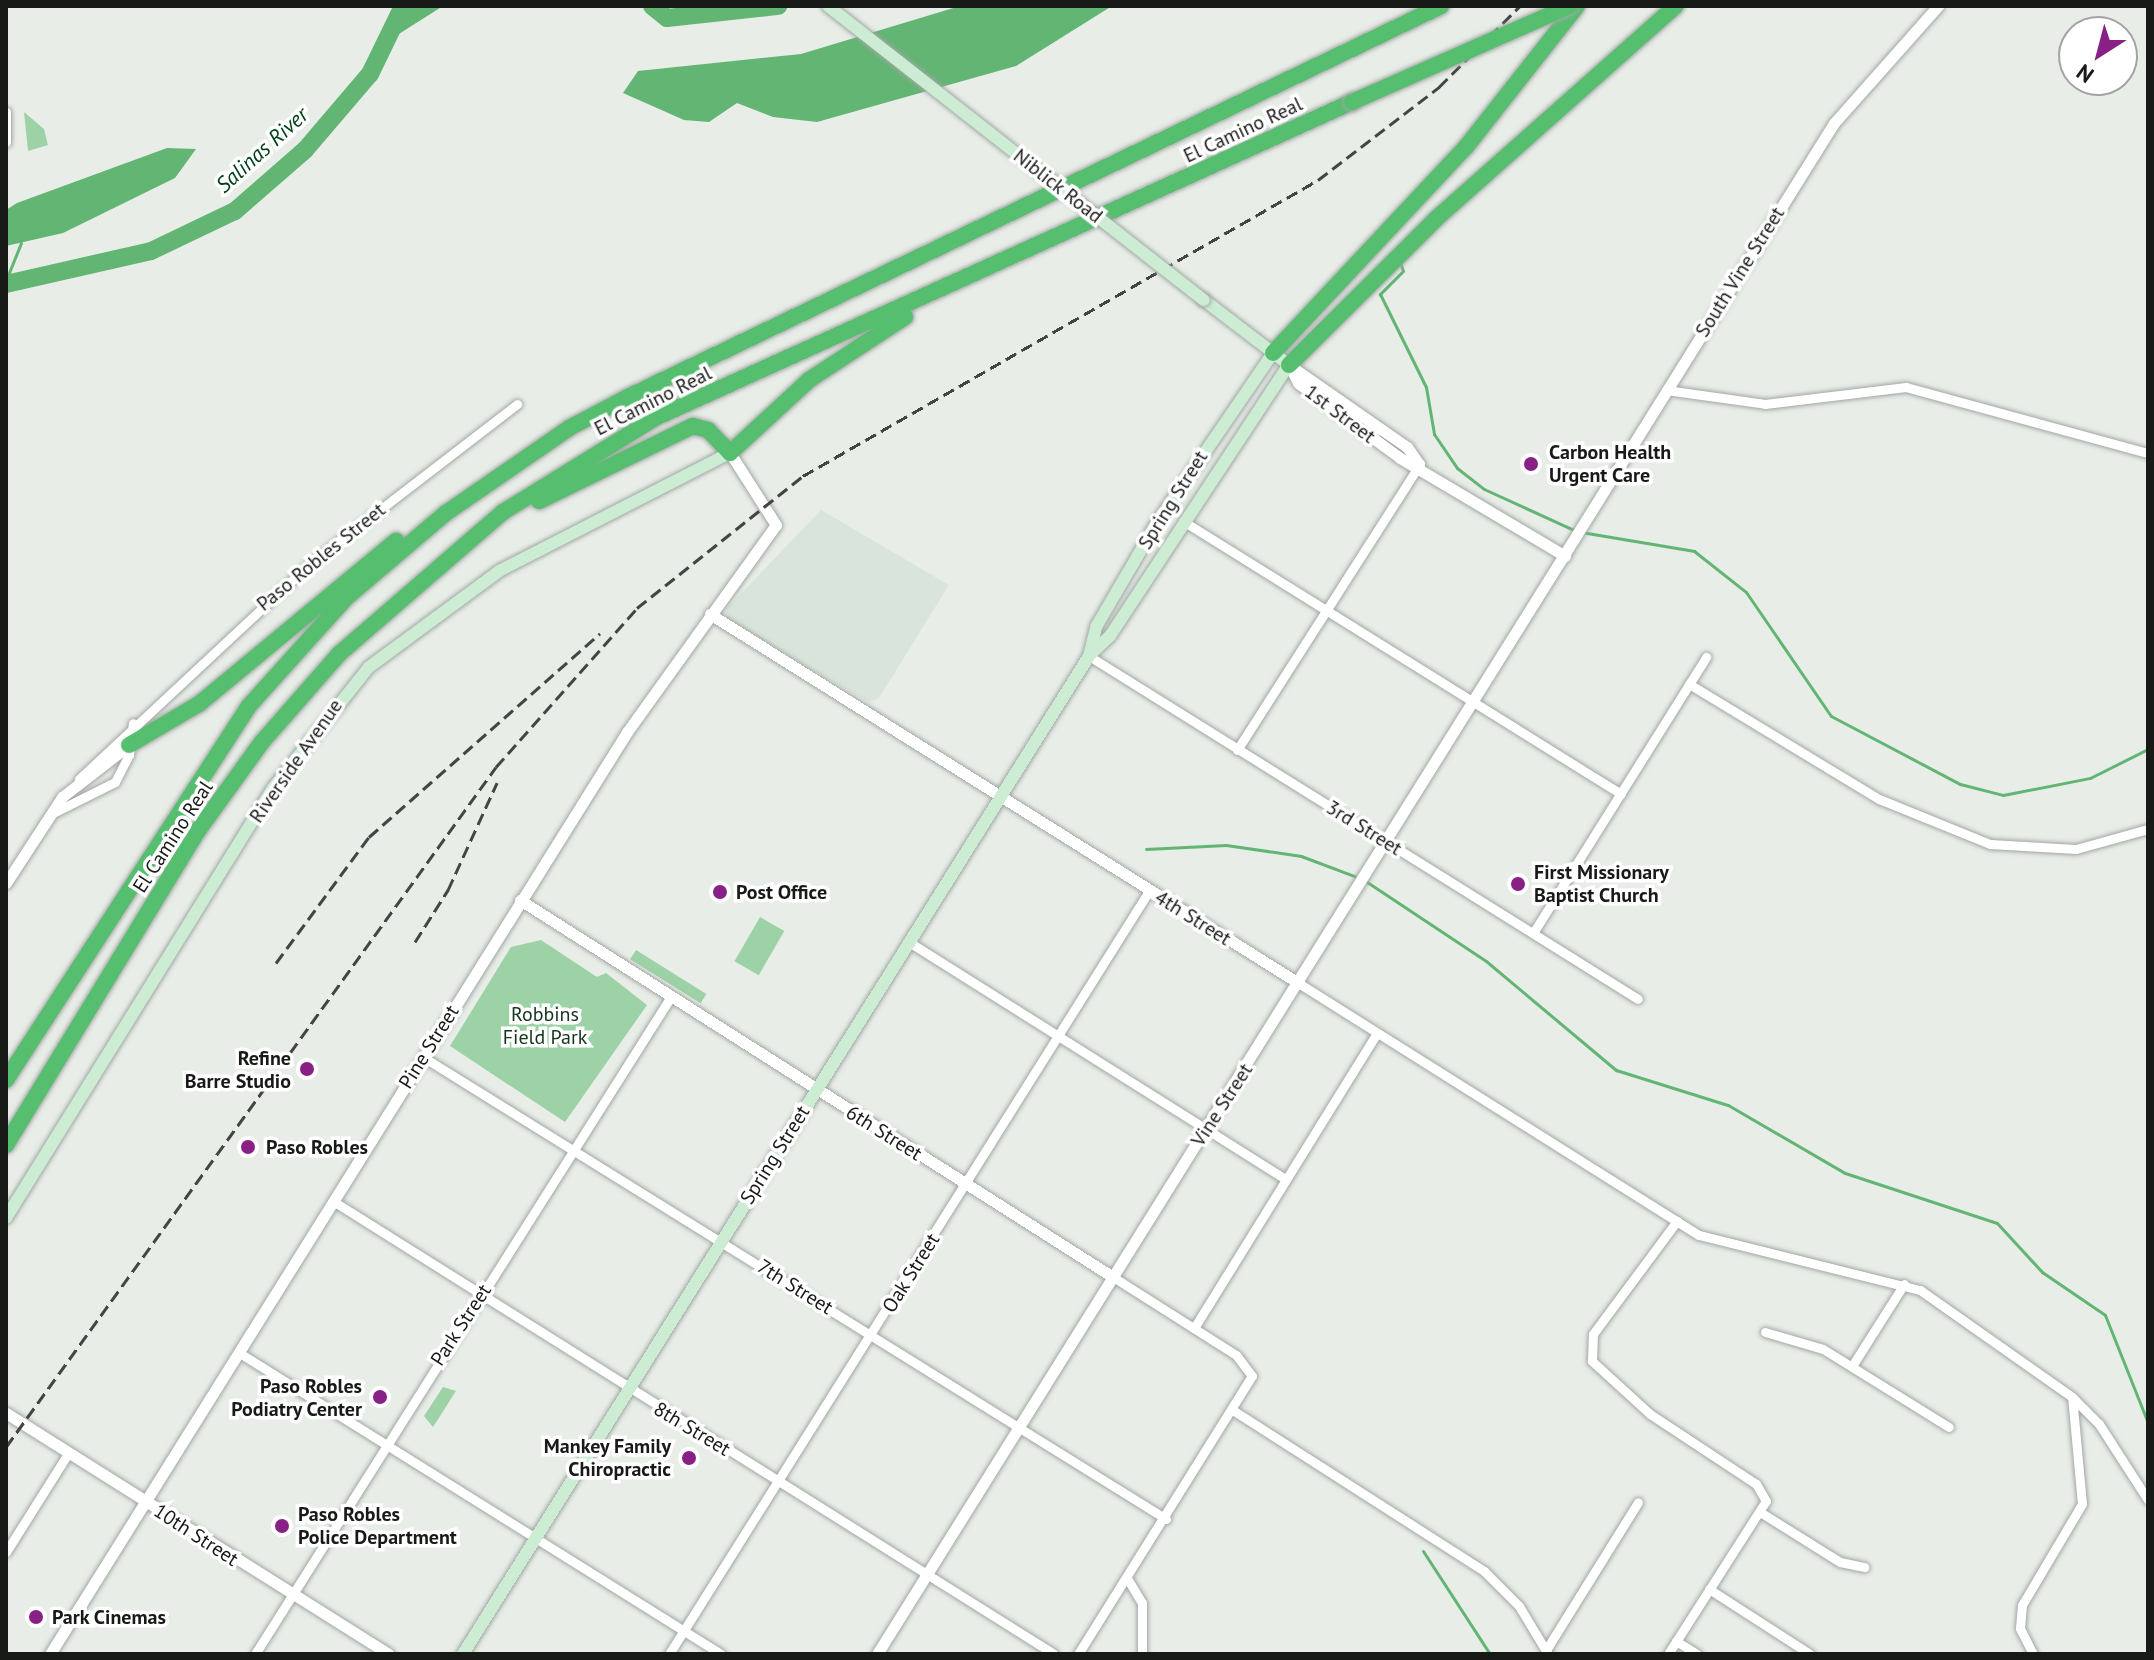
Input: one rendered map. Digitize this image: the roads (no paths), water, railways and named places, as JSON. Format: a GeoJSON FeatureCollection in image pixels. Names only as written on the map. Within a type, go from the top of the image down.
{"type":"FeatureCollection","features":[{"type":"Feature","properties":{"kind":"highway","name":"El Camino Real"},"geometry":{"type":"LineString","coordinates":[[6,1080],[248,707],[346,598],[446,513],[511,464],[628,397],[1441,6]]}},
{"type":"Feature","properties":{"kind":"highway","name":"El Camino Real"},"geometry":{"type":"LineString","coordinates":[[6,1145],[197,832],[262,742],[339,654],[503,512],[655,418],[1570,6]]}},
{"type":"Feature","properties":{"kind":"highway"},"geometry":{"type":"LineString","coordinates":[[1273,353],[1466,147],[1577,6]]}},
{"type":"Feature","properties":{"kind":"highway"},"geometry":{"type":"LineString","coordinates":[[1289,365],[1438,217],[1676,6]]}},
{"type":"Feature","properties":{"kind":"highway"},"geometry":{"type":"LineString","coordinates":[[503,512],[693,426],[708,430],[730,453],[858,345],[1060,234]]}},
{"type":"Feature","properties":{"kind":"highway"},"geometry":{"type":"LineString","coordinates":[[129,745],[199,704],[332,588],[446,513]]}},
{"type":"Feature","properties":{"kind":"main road","name":"Niblick Road"},"geometry":{"type":"LineString","coordinates":[[828,6],[1289,365]]}},
{"type":"Feature","properties":{"kind":"main road","name":"Spring Street"},"geometry":{"type":"LineString","coordinates":[[1089,656],[1096,627],[1162,513],[1273,353]]}},
{"type":"Feature","properties":{"kind":"main road","name":"Spring Street"},"geometry":{"type":"LineString","coordinates":[[463,1654],[1089,656],[1110,636],[1183,521],[1289,365]]}},
{"type":"Feature","properties":{"kind":"main road","name":"Riverside Avenue"},"geometry":{"type":"LineString","coordinates":[[6,1218],[273,788],[369,667],[499,571],[730,453]]}},
{"type":"Feature","properties":{"kind":"street","name":"South Vine Street"},"geometry":{"type":"LineString","coordinates":[[1565,556],[1834,123],[1938,6]]}},
{"type":"Feature","properties":{"kind":"street"},"geometry":{"type":"LineString","coordinates":[[6,112],[6,142]]}},
{"type":"Feature","properties":{"kind":"street","name":"1st Street"},"geometry":{"type":"LineString","coordinates":[[1289,365],[1407,447],[1420,464],[1565,556]]}},
{"type":"Feature","properties":{"kind":"street"},"geometry":{"type":"LineString","coordinates":[[1666,390],[1765,404],[1906,387],[2148,453]]}},
{"type":"Feature","properties":{"kind":"street","name":"Paso Robles Street"},"geometry":{"type":"LineString","coordinates":[[6,883],[47,817],[133,722],[312,562],[517,404]]}},
{"type":"Feature","properties":{"kind":"street","name":"Pine Street"},"geometry":{"type":"LineString","coordinates":[[53,1653],[144,1500],[520,900],[777,518],[730,453]]}},
{"type":"Feature","properties":{"kind":"street"},"geometry":{"type":"LineString","coordinates":[[1237,750],[1420,464]]}},
{"type":"Feature","properties":{"kind":"street"},"geometry":{"type":"LineString","coordinates":[[1183,521],[1328,608],[1621,794]]}},
{"type":"Feature","properties":{"kind":"street","name":"Vine Street"},"geometry":{"type":"LineString","coordinates":[[877,1654],[1300,984],[1565,556]]}},
{"type":"Feature","properties":{"kind":"street","name":"4th Street"},"geometry":{"type":"LineString","coordinates":[[710,614],[1677,1221],[1726,1246],[1904,1284]]}},
{"type":"Feature","properties":{"kind":"street","name":"3rd Street"},"geometry":{"type":"LineString","coordinates":[[1089,656],[1638,999]]}},
{"type":"Feature","properties":{"kind":"street"},"geometry":{"type":"LineString","coordinates":[[1533,933],[1706,657]]}},
{"type":"Feature","properties":{"kind":"street"},"geometry":{"type":"LineString","coordinates":[[1689,684],[1879,799],[1990,844],[2076,849],[2148,829]]}},
{"type":"Feature","properties":{"kind":"street"},"geometry":{"type":"LineString","coordinates":[[47,817],[108,788],[122,772],[133,722]]}},
{"type":"Feature","properties":{"kind":"street","name":"Paso Robles Street"},"geometry":{"type":"LineString","coordinates":[[79,779],[129,745]]}},
{"type":"Feature","properties":{"kind":"street","name":"Oak Street"},"geometry":{"type":"LineString","coordinates":[[669,1654],[1149,891]]}},
{"type":"Feature","properties":{"kind":"street","name":"6th Street"},"geometry":{"type":"LineString","coordinates":[[520,900],[1194,1328],[1248,1367],[1251,1382],[1234,1411]]}},
{"type":"Feature","properties":{"kind":"street"},"geometry":{"type":"LineString","coordinates":[[909,942],[1285,1179]]}},
{"type":"Feature","properties":{"kind":"street","name":"Park Street"},"geometry":{"type":"LineString","coordinates":[[255,1654],[293,1597],[384,1443],[670,998]]}},
{"type":"Feature","properties":{"kind":"street"},"geometry":{"type":"LineString","coordinates":[[1194,1328],[1377,1033]]}},
{"type":"Feature","properties":{"kind":"street","name":"7th Street"},"geometry":{"type":"LineString","coordinates":[[423,1057],[1166,1519]]}},
{"type":"Feature","properties":{"kind":"street","name":"8th Street"},"geometry":{"type":"LineString","coordinates":[[333,1201],[628,1391],[1054,1654]]}},
{"type":"Feature","properties":{"kind":"street"},"geometry":{"type":"LineString","coordinates":[[1668,1654],[1766,1501],[1756,1484],[1650,1414],[1592,1361],[1593,1334],[1677,1221]]}},
{"type":"Feature","properties":{"kind":"street"},"geometry":{"type":"LineString","coordinates":[[1852,1366],[1904,1284],[2072,1397],[2099,1424],[2148,1500]]}},
{"type":"Feature","properties":{"kind":"street"},"geometry":{"type":"LineString","coordinates":[[1765,1332],[1806,1341],[1949,1427]]}},
{"type":"Feature","properties":{"kind":"street"},"geometry":{"type":"LineString","coordinates":[[238,1352],[721,1654]]}},
{"type":"Feature","properties":{"kind":"street"},"geometry":{"type":"LineString","coordinates":[[2033,1654],[2020,1628],[2022,1605],[2082,1504],[2072,1397]]}},
{"type":"Feature","properties":{"kind":"street"},"geometry":{"type":"LineString","coordinates":[[1078,1654],[1234,1411],[1484,1571],[1519,1606],[1547,1652],[1638,1502]]}},
{"type":"Feature","properties":{"kind":"street","name":"10th Street"},"geometry":{"type":"LineString","coordinates":[[6,1413],[293,1597],[388,1654]]}},
{"type":"Feature","properties":{"kind":"street"},"geometry":{"type":"LineString","coordinates":[[6,1552],[69,1452]]}},
{"type":"Feature","properties":{"kind":"street"},"geometry":{"type":"LineString","coordinates":[[1760,1512],[1840,1562],[1864,1567]]}},
{"type":"Feature","properties":{"kind":"street"},"geometry":{"type":"LineString","coordinates":[[1127,1578],[1142,1603],[1142,1654]]}},
{"type":"Feature","properties":{"kind":"street"},"geometry":{"type":"LineString","coordinates":[[1709,1589],[1810,1654]]}},
{"type":"Feature","properties":{"kind":"street"},"geometry":{"type":"LineString","coordinates":[[1676,1641],[1697,1654]]}},
{"type":"Feature","properties":{"kind":"waterway","name":"Salinas River"},"geometry":{"type":"LineString","coordinates":[[6,284],[151,251],[235,211],[305,150],[370,74],[403,6]]}},
{"type":"Feature","properties":{"kind":"waterway","name":"Salinas River"},"geometry":{"type":"LineString","coordinates":[[652,6],[667,18],[778,6]]}},
{"type":"Feature","properties":{"kind":"waterway"},"geometry":{"type":"LineString","coordinates":[[6,280],[21,243]]}},
{"type":"Feature","properties":{"kind":"waterway"},"geometry":{"type":"LineString","coordinates":[[1400,262],[1403,271],[1380,294],[1426,387],[1434,434],[1457,468],[1484,489],[1574,530]]}},
{"type":"Feature","properties":{"kind":"waterway"},"geometry":{"type":"LineString","coordinates":[[1581,532],[1694,551],[1746,592],[1831,716],[1960,784],[2003,795],[2090,778],[2148,749]]}},
{"type":"Feature","properties":{"kind":"waterway"},"geometry":{"type":"LineString","coordinates":[[1146,849],[1226,845],[1301,856],[1357,877]]}},
{"type":"Feature","properties":{"kind":"waterway"},"geometry":{"type":"LineString","coordinates":[[1364,880],[1486,961],[1616,1070],[1728,1105],[1845,1173],[1997,1223],[2042,1272],[2105,1315],[2148,1423]]}},
{"type":"Feature","properties":{"kind":"waterway"},"geometry":{"type":"LineString","coordinates":[[1423,1551],[1490,1654]]}},
{"type":"Feature","properties":{"kind":"railway"},"geometry":{"type":"LineString","coordinates":[[6,1447],[496,767],[637,608],[803,476],[1318,180],[1439,87],[1520,6]]}},
{"type":"Feature","properties":{"kind":"railway"},"geometry":{"type":"LineString","coordinates":[[276,963],[369,837],[600,633]]}},
{"type":"Feature","properties":{"kind":"railway"},"geometry":{"type":"LineString","coordinates":[[415,942],[448,890],[497,783]]}},
{"type":"Feature","properties":{"kind":"place","name":"Carbon Health Urgent Care"},"geometry":{"type":"Point","coordinates":[1531,464]}},
{"type":"Feature","properties":{"kind":"place","name":"First Missionary Baptist Church"},"geometry":{"type":"Point","coordinates":[1518,884]}},
{"type":"Feature","properties":{"kind":"place","name":"Post Office"},"geometry":{"type":"Point","coordinates":[720,892]}},
{"type":"Feature","properties":{"kind":"place","name":"Refine Barre Studio"},"geometry":{"type":"Point","coordinates":[307,1069]}},
{"type":"Feature","properties":{"kind":"place","name":"Paso Robles"},"geometry":{"type":"Point","coordinates":[248,1147]}},
{"type":"Feature","properties":{"kind":"place","name":"Paso Robles Podiatry Center"},"geometry":{"type":"Point","coordinates":[380,1397]}},
{"type":"Feature","properties":{"kind":"place","name":"Mankey Family Chiropractic"},"geometry":{"type":"Point","coordinates":[689,1458]}},
{"type":"Feature","properties":{"kind":"place","name":"Paso Robles Police Department"},"geometry":{"type":"Point","coordinates":[282,1526]}},
{"type":"Feature","properties":{"kind":"place","name":"Park Cinemas"},"geometry":{"type":"Point","coordinates":[36,1617]}},
{"type":"Feature","properties":{"kind":"park label","name":"Robbins Field Park"},"geometry":{"type":"Point","coordinates":[545,1026]}}]}
